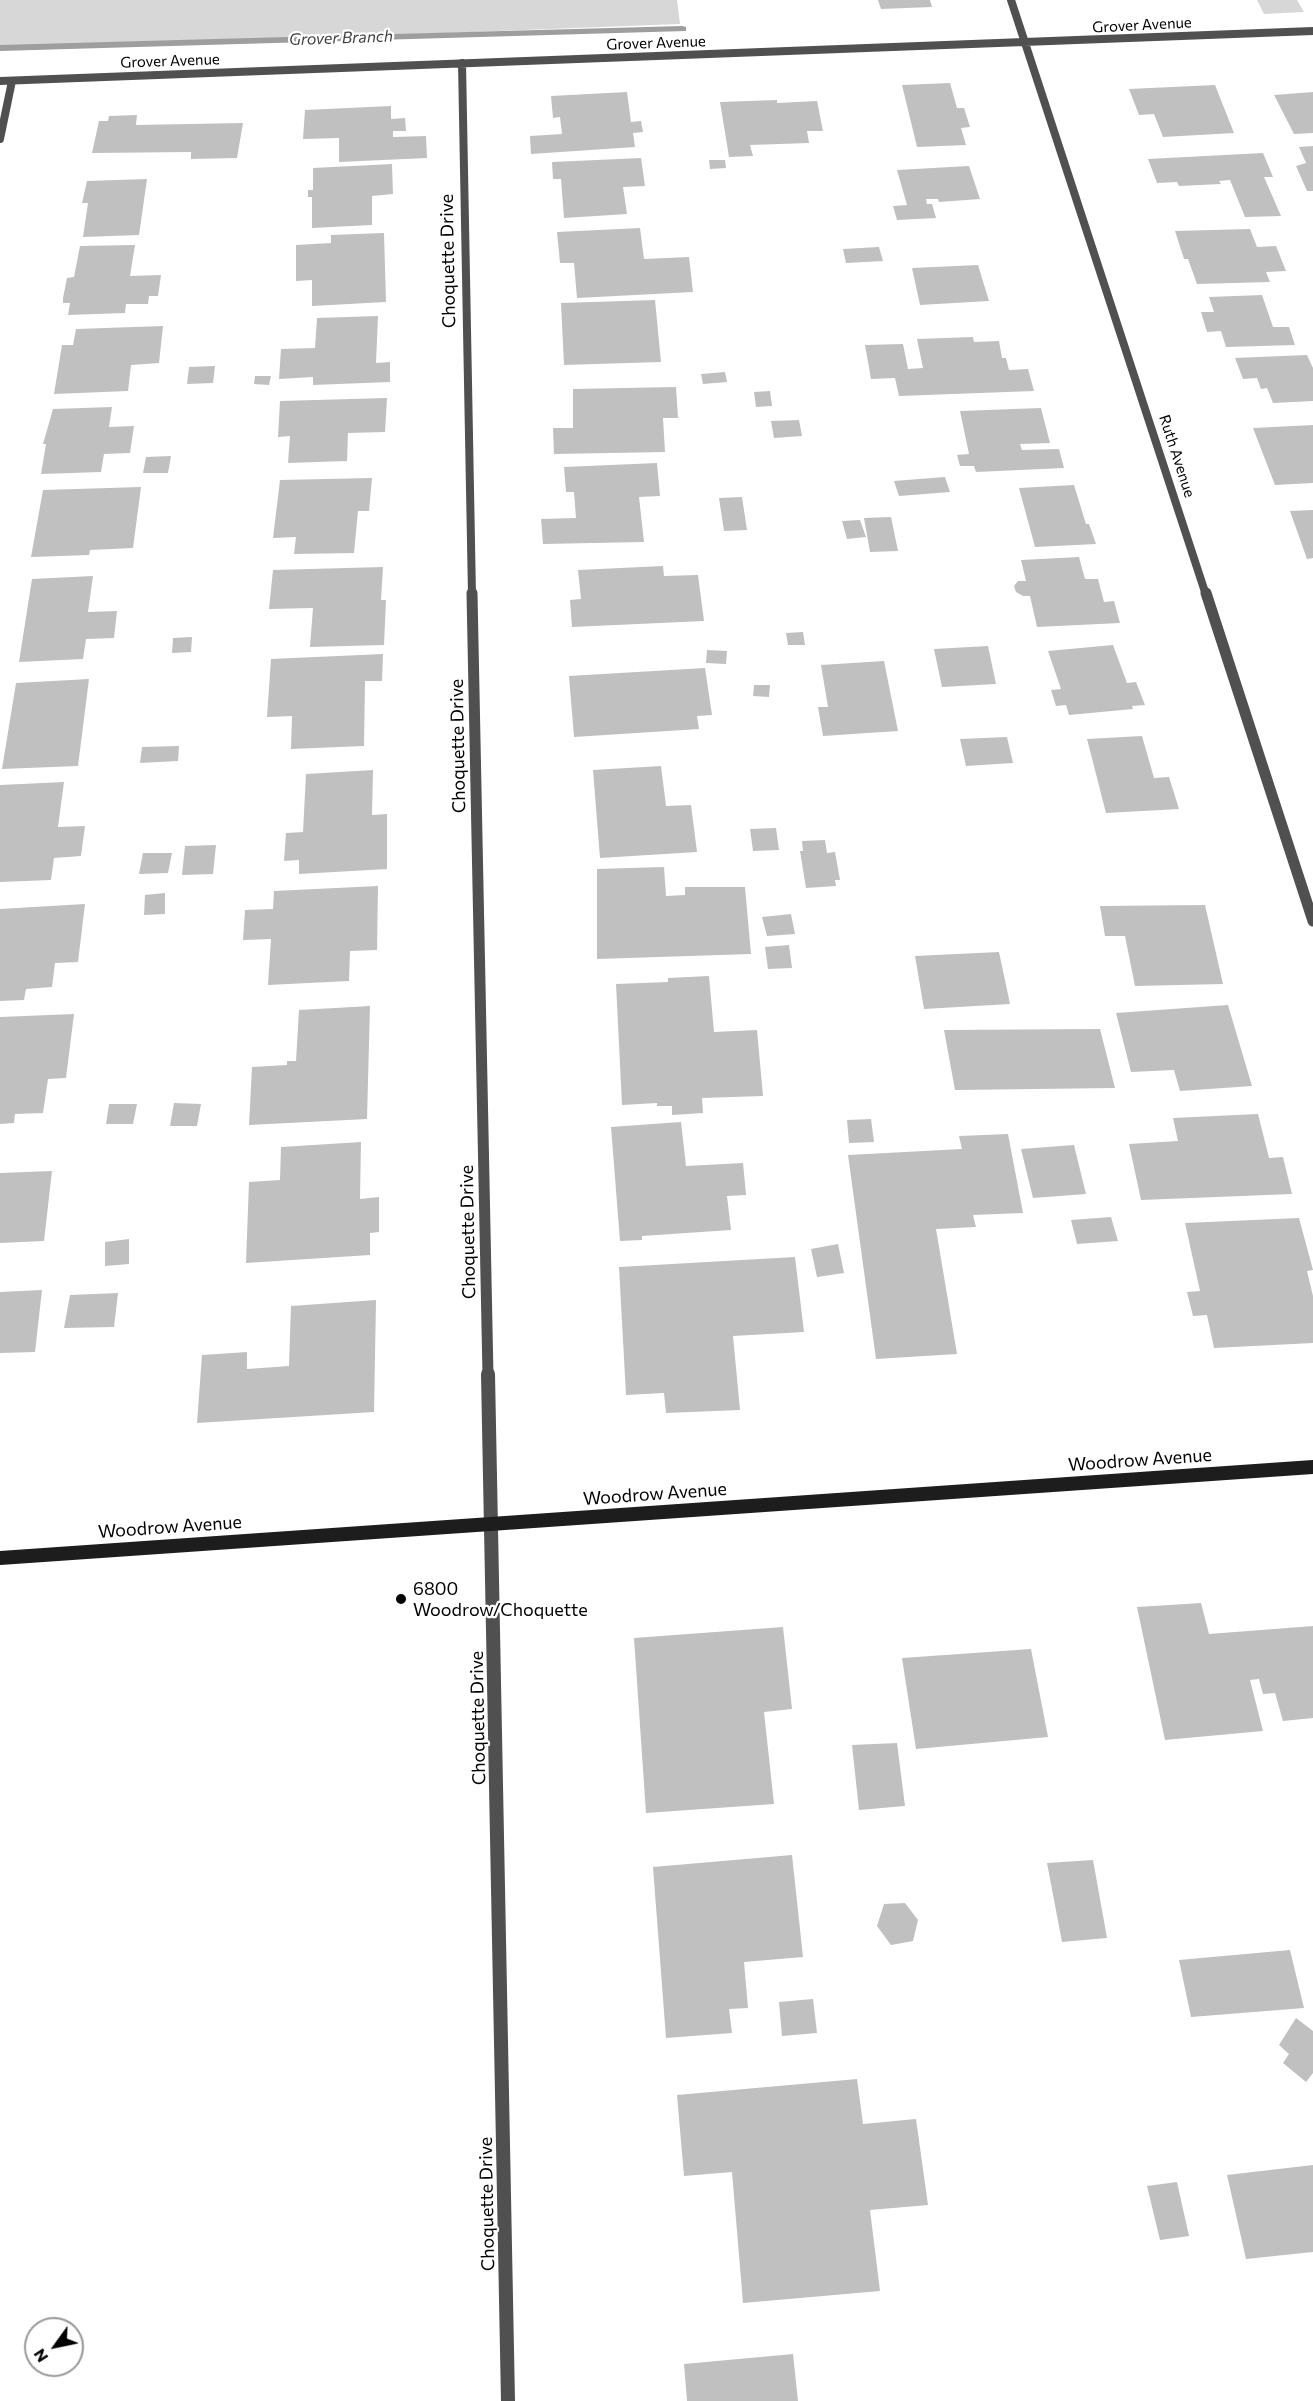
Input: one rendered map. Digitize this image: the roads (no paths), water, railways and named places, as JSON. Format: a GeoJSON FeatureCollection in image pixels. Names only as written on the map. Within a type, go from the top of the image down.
{"type":"FeatureCollection","features":[{"type":"Feature","properties":{"kind":"street","name":"Ruth Avenue"},"geometry":{"type":"LineString","coordinates":[[1011,0],[1313,921]]}},
{"type":"Feature","properties":{"kind":"street","name":"Grover Avenue"},"geometry":{"type":"LineString","coordinates":[[0,81],[1313,32]]}},
{"type":"Feature","properties":{"kind":"street","name":"Choquette Drive"},"geometry":{"type":"LineString","coordinates":[[462,63],[508,2401]]}},
{"type":"Feature","properties":{"kind":"street"},"geometry":{"type":"LineString","coordinates":[[0,139],[12,81]]}},
{"type":"Feature","properties":{"kind":"street","name":"Woodrow Avenue"},"geometry":{"type":"LineString","coordinates":[[0,1558],[1313,1467]]}},
{"type":"Feature","properties":{"kind":"waterway","name":"Grover Branch"},"geometry":{"type":"LineString","coordinates":[[0,48],[682,29]]}},
{"type":"Feature","properties":{"kind":"place","name":"6800 Woodrow/Choquette"},"geometry":{"type":"Point","coordinates":[401,1599]}}]}
